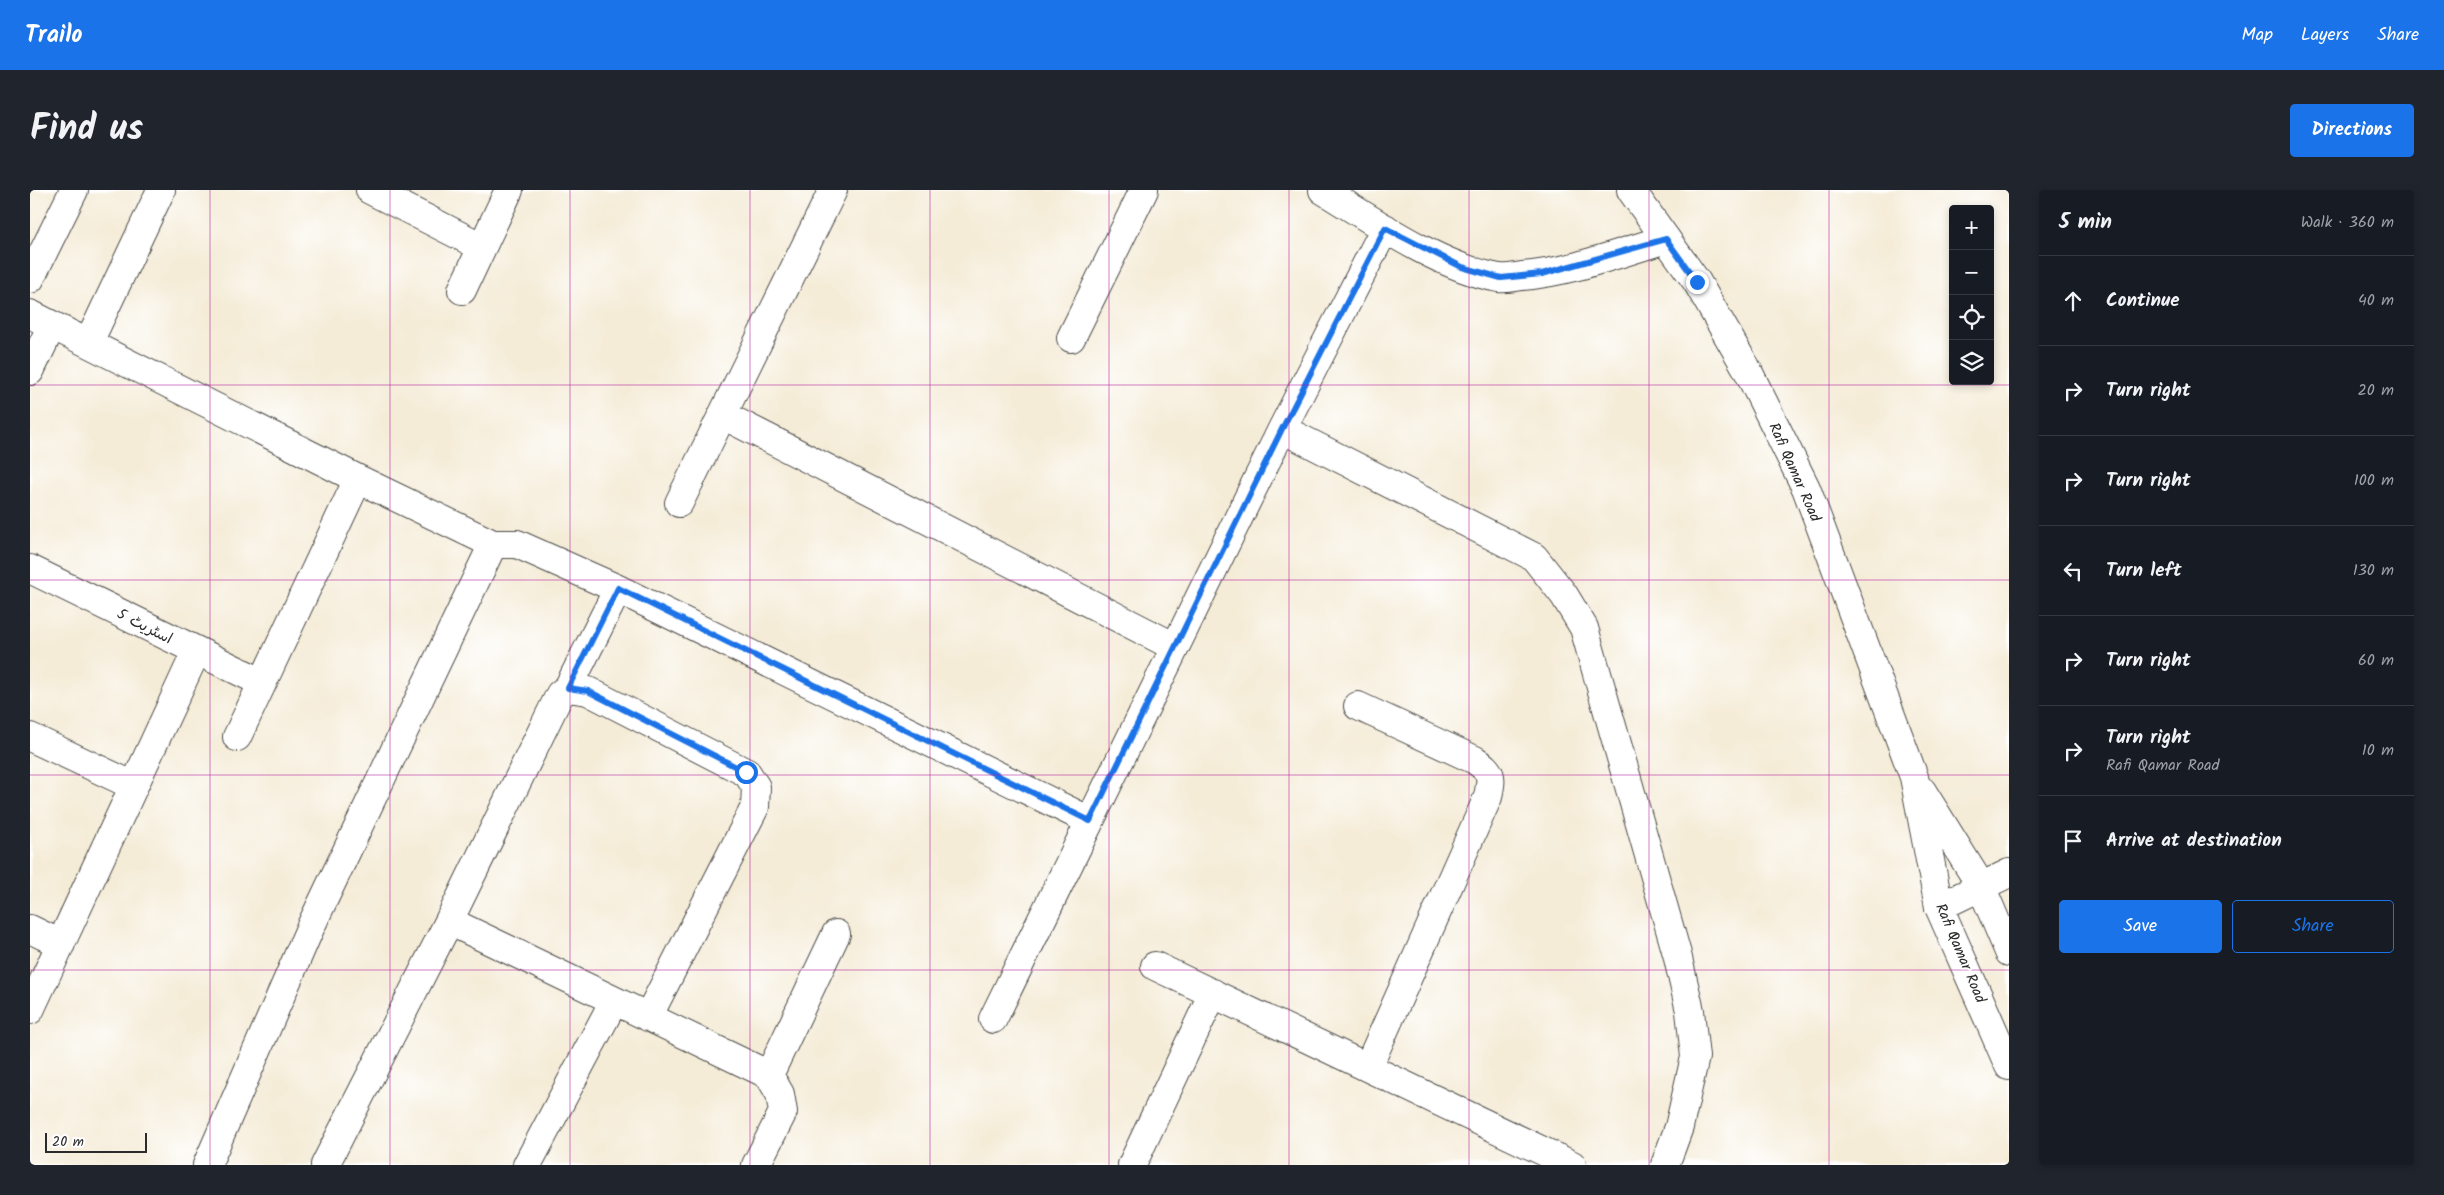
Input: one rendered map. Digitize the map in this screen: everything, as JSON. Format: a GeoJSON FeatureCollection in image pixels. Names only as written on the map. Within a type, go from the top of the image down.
{"type":"FeatureCollection","features":[{"type":"Feature","properties":{"kind":"street"},"geometry":{"type":"LineString","coordinates":[[30,279],[74,190]]}},
{"type":"Feature","properties":{"kind":"street"},"geometry":{"type":"LineString","coordinates":[[89,342],[161,190]]}},
{"type":"Feature","properties":{"kind":"street"},"geometry":{"type":"LineString","coordinates":[[370,190],[482,247]]}},
{"type":"Feature","properties":{"kind":"street"},"geometry":{"type":"LineString","coordinates":[[462,290],[509,190]]}},
{"type":"Feature","properties":{"kind":"street"},"geometry":{"type":"LineString","coordinates":[[679,503],[724,415],[833,190]]}},
{"type":"Feature","properties":{"kind":"street"},"geometry":{"type":"LineString","coordinates":[[1071,338],[1144,190]]}},
{"type":"Feature","properties":{"kind":"street"},"geometry":{"type":"LineString","coordinates":[[1323,190],[1385,228],[1462,267],[1501,278],[1542,274],[1666,239]]}},
{"type":"Feature","properties":{"kind":"street","name":"Rafi Qamar Road"},"geometry":{"type":"LineString","coordinates":[[1631,190],[1697,282],[1747,369],[1806,488],[1914,777],[1939,907],[2009,1066]]}},
{"type":"Feature","properties":{"kind":"street"},"geometry":{"type":"LineString","coordinates":[[993,1019],[1282,429],[1385,228]]}},
{"type":"Feature","properties":{"kind":"street"},"geometry":{"type":"LineString","coordinates":[[30,371],[41,319],[358,479],[493,544],[517,544],[618,588],[1090,821]]}},
{"type":"Feature","properties":{"kind":"street"},"geometry":{"type":"LineString","coordinates":[[724,415],[1175,647]]}},
{"type":"Feature","properties":{"kind":"street"},"geometry":{"type":"LineString","coordinates":[[1282,429],[1534,557],[1564,594],[1584,628],[1677,954],[1690,1011],[1695,1057],[1679,1127],[1665,1165]]}},
{"type":"Feature","properties":{"kind":"street"},"geometry":{"type":"LineString","coordinates":[[237,737],[261,682],[358,479]]}},
{"type":"Feature","properties":{"kind":"street"},"geometry":{"type":"LineString","coordinates":[[206,1165],[311,926],[493,544]]}},
{"type":"Feature","properties":{"kind":"street","name":"اسٹریٹ 5"},"geometry":{"type":"LineString","coordinates":[[30,569],[196,652],[261,682]]}},
{"type":"Feature","properties":{"kind":"street"},"geometry":{"type":"LineString","coordinates":[[325,1165],[449,921],[560,694],[568,688],[618,588]]}},
{"type":"Feature","properties":{"kind":"street"},"geometry":{"type":"LineString","coordinates":[[30,1010],[196,652]]}},
{"type":"Feature","properties":{"kind":"street"},"geometry":{"type":"LineString","coordinates":[[568,688],[588,691],[746,772],[756,787],[756,807],[648,1017]]}},
{"type":"Feature","properties":{"kind":"street"},"geometry":{"type":"LineString","coordinates":[[1358,706],[1475,760],[1488,769],[1491,780],[1488,797],[1368,1067]]}},
{"type":"Feature","properties":{"kind":"street"},"geometry":{"type":"LineString","coordinates":[[30,738],[134,786]]}},
{"type":"Feature","properties":{"kind":"street","name":"Rafi Qamar Road"},"geometry":{"type":"LineString","coordinates":[[1914,777],[1981,886],[2009,952]]}},
{"type":"Feature","properties":{"kind":"street"},"geometry":{"type":"LineString","coordinates":[[1939,907],[2009,873]]}},
{"type":"Feature","properties":{"kind":"street"},"geometry":{"type":"LineString","coordinates":[[449,921],[769,1075],[780,1094],[782,1112],[756,1165]]}},
{"type":"Feature","properties":{"kind":"street"},"geometry":{"type":"LineString","coordinates":[[30,929],[61,944]]}},
{"type":"Feature","properties":{"kind":"street"},"geometry":{"type":"LineString","coordinates":[[769,1075],[836,934]]}},
{"type":"Feature","properties":{"kind":"street"},"geometry":{"type":"LineString","coordinates":[[1155,966],[1572,1165]]}},
{"type":"Feature","properties":{"kind":"street"},"geometry":{"type":"LineString","coordinates":[[1132,1165],[1213,994]]}},
{"type":"Feature","properties":{"kind":"street"},"geometry":{"type":"LineString","coordinates":[[527,1165],[614,1001]]}},
{"type":"Feature","properties":{"kind":"route"},"geometry":{"type":"LineString","coordinates":[[746,772],[588,691],[568,688],[618,588],[1090,821],[1282,429],[1385,228],[1462,267],[1501,278],[1542,274],[1666,239],[1697,282]]}}]}
